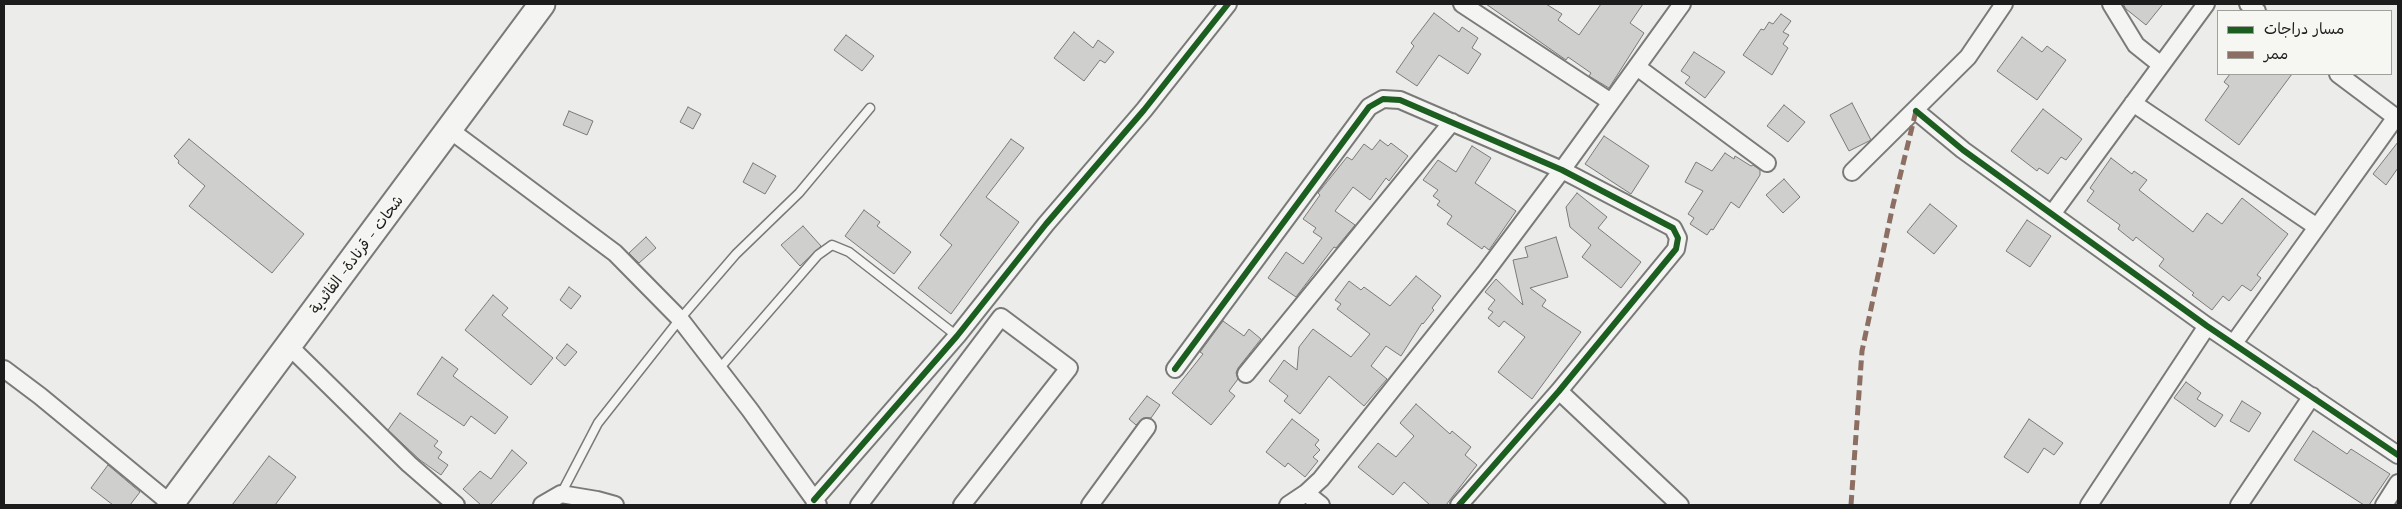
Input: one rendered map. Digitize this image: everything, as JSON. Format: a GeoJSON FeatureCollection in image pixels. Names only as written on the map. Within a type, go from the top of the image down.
{"type":"FeatureCollection","features":[{"type":"Feature","properties":{"kind":"main road","name":"شحات - قرنادة- الفائدية"},"geometry":{"type":"LineString","coordinates":[[171,505],[542,4]]}},
{"type":"Feature","properties":{"kind":"street"},"geometry":{"type":"LineString","coordinates":[[450,130],[615,253],[680,319],[719,368],[816,502],[956,336],[1046,224],[1144,110],[1228,4]]}},
{"type":"Feature","properties":{"kind":"street"},"geometry":{"type":"LineString","coordinates":[[1462,4],[1611,102]]}},
{"type":"Feature","properties":{"kind":"street"},"geometry":{"type":"LineString","coordinates":[[1288,505],[1306,493],[1321,479],[1478,282],[1682,4]]}},
{"type":"Feature","properties":{"kind":"street"},"geometry":{"type":"LineString","coordinates":[[1852,172],[1916,111],[1968,57],[2004,4]]}},
{"type":"Feature","properties":{"kind":"street"},"geometry":{"type":"LineString","coordinates":[[2111,4],[2136,45],[2161,65]]}},
{"type":"Feature","properties":{"kind":"street"},"geometry":{"type":"LineString","coordinates":[[2052,214],[2206,4]]}},
{"type":"Feature","properties":{"kind":"street"},"geometry":{"type":"LineString","coordinates":[[1637,67],[1767,163]]}},
{"type":"Feature","properties":{"kind":"street"},"geometry":{"type":"LineString","coordinates":[[2234,343],[2397,118],[2339,75]]}},
{"type":"Feature","properties":{"kind":"street"},"geometry":{"type":"LineString","coordinates":[[1175,369],[1369,107],[1383,99],[1400,100],[1562,170],[1673,228],[1678,238],[1676,249],[1559,391],[1461,505]]}},
{"type":"Feature","properties":{"kind":"street"},"geometry":{"type":"LineString","coordinates":[[2133,103],[2317,227]]}},
{"type":"Feature","properties":{"kind":"street"},"geometry":{"type":"LineString","coordinates":[[1916,111],[1963,150],[2208,326],[2398,455]]}},
{"type":"Feature","properties":{"kind":"street"},"geometry":{"type":"LineString","coordinates":[[1246,374],[1452,122]]}},
{"type":"Feature","properties":{"kind":"street"},"geometry":{"type":"LineString","coordinates":[[859,505],[1001,317],[1069,368],[962,505]]}},
{"type":"Feature","properties":{"kind":"street"},"geometry":{"type":"LineString","coordinates":[[2089,505],[2208,326]]}},
{"type":"Feature","properties":{"kind":"street"},"geometry":{"type":"LineString","coordinates":[[289,346],[409,464],[456,505]]}},
{"type":"Feature","properties":{"kind":"street"},"geometry":{"type":"LineString","coordinates":[[4,369],[40,396],[171,505]]}},
{"type":"Feature","properties":{"kind":"street"},"geometry":{"type":"LineString","coordinates":[[1559,391],[1680,505]]}},
{"type":"Feature","properties":{"kind":"street"},"geometry":{"type":"LineString","coordinates":[[2239,505],[2312,396]]}},
{"type":"Feature","properties":{"kind":"street"},"geometry":{"type":"LineString","coordinates":[[1090,505],[1147,427]]}},
{"type":"Feature","properties":{"kind":"street"},"geometry":{"type":"LineString","coordinates":[[2384,505],[2398,483]]}},
{"type":"Feature","properties":{"kind":"street"},"geometry":{"type":"LineString","coordinates":[[1306,493],[1321,505]]}},
{"type":"Feature","properties":{"kind":"street"},"geometry":{"type":"LineString","coordinates":[[542,505],[561,494],[616,505]]}},
{"type":"Feature","properties":{"kind":"lane"},"geometry":{"type":"LineString","coordinates":[[561,494],[598,423],[680,319],[736,254],[799,193],[870,108]]}},
{"type":"Feature","properties":{"kind":"lane"},"geometry":{"type":"LineString","coordinates":[[719,368],[818,255],[832,244],[849,252],[956,336]]}},
{"type":"Feature","properties":{"kind":"building"},"geometry":{"type":"Polygon","coordinates":[[[1486,4],[1546,4],[1562,14],[1558,20],[1579,35],[1601,4],[1643,4],[1630,23],[1644,33],[1609,88],[1589,76],[1591,73],[1568,57],[1566,60],[1486,4]]]}},
{"type":"Feature","properties":{"kind":"building"},"geometry":{"type":"Polygon","coordinates":[[[2123,4],[2163,4],[2146,25],[2126,9],[2123,4]]]}},
{"type":"Feature","properties":{"kind":"building"},"geometry":{"type":"Polygon","coordinates":[[[1434,13],[1459,32],[1462,27],[1478,38],[1472,48],[1481,54],[1468,74],[1439,55],[1417,86],[1396,72],[1414,46],[1411,43],[1434,13]]]}},
{"type":"Feature","properties":{"kind":"building"},"geometry":{"type":"Polygon","coordinates":[[[1781,14],[1791,21],[1783,32],[1789,35],[1783,44],[1788,48],[1772,75],[1743,55],[1761,29],[1764,30],[1769,22],[1773,24],[1781,14]]]}},
{"type":"Feature","properties":{"kind":"building"},"geometry":{"type":"Polygon","coordinates":[[[1074,32],[1093,48],[1098,40],[1114,52],[1105,63],[1100,60],[1084,81],[1054,58],[1074,32]]]}},
{"type":"Feature","properties":{"kind":"building"},"geometry":{"type":"Polygon","coordinates":[[[846,35],[874,56],[862,71],[834,50],[846,35]]]}},
{"type":"Feature","properties":{"kind":"building"},"geometry":{"type":"Polygon","coordinates":[[[2022,37],[2042,52],[2047,46],[2066,60],[2037,100],[1997,71],[2022,37]]]}},
{"type":"Feature","properties":{"kind":"building"},"geometry":{"type":"Polygon","coordinates":[[[1694,52],[1725,72],[1705,98],[1685,83],[1690,77],[1681,71],[1694,52]]]}},
{"type":"Feature","properties":{"kind":"building"},"geometry":{"type":"Polygon","coordinates":[[[2229,75],[2291,75],[2239,145],[2205,120],[2229,86],[2224,82],[2229,75]]]}},
{"type":"Feature","properties":{"kind":"building"},"geometry":{"type":"Polygon","coordinates":[[[1852,103],[1871,140],[1849,151],[1830,115],[1852,103]]]}},
{"type":"Feature","properties":{"kind":"building"},"geometry":{"type":"Polygon","coordinates":[[[1784,105],[1805,122],[1788,142],[1767,126],[1784,105]]]}},
{"type":"Feature","properties":{"kind":"building"},"geometry":{"type":"Polygon","coordinates":[[[688,107],[701,114],[693,129],[680,122],[688,107]]]}},
{"type":"Feature","properties":{"kind":"building"},"geometry":{"type":"Polygon","coordinates":[[[2043,109],[2082,139],[2066,160],[2061,157],[2048,174],[2039,168],[2037,171],[2011,151],[2043,109]]]}},
{"type":"Feature","properties":{"kind":"building"},"geometry":{"type":"Polygon","coordinates":[[[569,111],[593,121],[587,135],[563,125],[569,111]]]}},
{"type":"Feature","properties":{"kind":"building"},"geometry":{"type":"Polygon","coordinates":[[[1604,136],[1649,166],[1631,194],[1585,164],[1604,136]]]}},
{"type":"Feature","properties":{"kind":"building"},"geometry":{"type":"Polygon","coordinates":[[[189,139],[304,234],[272,273],[189,206],[205,186],[178,163],[179,161],[174,156],[189,139]]]}},
{"type":"Feature","properties":{"kind":"building"},"geometry":{"type":"Polygon","coordinates":[[[1011,139],[1024,148],[986,197],[1019,222],[951,314],[918,288],[952,245],[940,235],[1011,139]]]}},
{"type":"Feature","properties":{"kind":"building"},"geometry":{"type":"Polygon","coordinates":[[[1380,140],[1388,146],[1391,143],[1408,156],[1389,181],[1386,178],[1370,200],[1353,187],[1335,211],[1355,225],[1336,248],[1334,247],[1296,297],[1268,278],[1286,252],[1303,264],[1322,238],[1313,232],[1316,228],[1303,219],[1320,195],[1318,193],[1347,157],[1352,160],[1364,144],[1372,150],[1380,140]]]}},
{"type":"Feature","properties":{"kind":"building"},"geometry":{"type":"Polygon","coordinates":[[[2398,142],[2398,168],[2386,185],[2373,174],[2398,142]]]}},
{"type":"Feature","properties":{"kind":"building"},"geometry":{"type":"Polygon","coordinates":[[[1472,146],[1491,158],[1475,183],[1516,211],[1489,250],[1484,246],[1482,249],[1447,224],[1452,216],[1437,205],[1440,201],[1433,196],[1438,190],[1423,180],[1438,160],[1456,172],[1472,146]]]}},
{"type":"Feature","properties":{"kind":"building"},"geometry":{"type":"Polygon","coordinates":[[[1725,153],[1734,159],[1735,156],[1751,166],[1753,165],[1760,170],[1760,175],[1739,208],[1731,202],[1713,230],[1711,229],[1707,235],[1690,224],[1694,218],[1688,214],[1703,191],[1685,182],[1696,162],[1712,171],[1725,153]]]}},
{"type":"Feature","properties":{"kind":"building"},"geometry":{"type":"Polygon","coordinates":[[[2111,158],[2132,174],[2134,171],[2147,180],[2139,190],[2193,232],[2207,213],[2222,224],[2242,198],[2288,234],[2257,275],[2261,278],[2251,291],[2242,285],[2229,301],[2223,296],[2212,310],[2192,295],[2194,293],[2159,266],[2164,259],[2136,237],[2133,241],[2118,229],[2120,225],[2087,201],[2094,191],[2090,188],[2111,158]]]}},
{"type":"Feature","properties":{"kind":"building"},"geometry":{"type":"Polygon","coordinates":[[[753,163],[776,176],[765,194],[743,182],[753,163]]]}},
{"type":"Feature","properties":{"kind":"building"},"geometry":{"type":"Polygon","coordinates":[[[1784,179],[1800,197],[1783,213],[1766,195],[1784,179]]]}},
{"type":"Feature","properties":{"kind":"building"},"geometry":{"type":"Polygon","coordinates":[[[1577,193],[1607,217],[1598,228],[1641,262],[1621,288],[1582,257],[1591,245],[1570,227],[1566,207],[1577,193]]]}},
{"type":"Feature","properties":{"kind":"building"},"geometry":{"type":"Polygon","coordinates":[[[1930,204],[1957,226],[1934,254],[1907,232],[1930,204]]]}},
{"type":"Feature","properties":{"kind":"building"},"geometry":{"type":"Polygon","coordinates":[[[864,210],[880,222],[877,226],[911,252],[894,274],[845,236],[864,210]]]}},
{"type":"Feature","properties":{"kind":"building"},"geometry":{"type":"Polygon","coordinates":[[[2027,220],[2051,236],[2030,267],[2006,251],[2027,220]]]}},
{"type":"Feature","properties":{"kind":"building"},"geometry":{"type":"Polygon","coordinates":[[[803,226],[821,246],[800,266],[781,245],[803,226]]]}},
{"type":"Feature","properties":{"kind":"building"},"geometry":{"type":"Polygon","coordinates":[[[646,237],[656,248],[639,263],[629,253],[646,237]]]}},
{"type":"Feature","properties":{"kind":"building"},"geometry":{"type":"Polygon","coordinates":[[[1556,237],[1568,277],[1530,288],[1546,300],[1542,306],[1581,332],[1532,399],[1498,372],[1525,337],[1504,321],[1499,327],[1488,318],[1493,312],[1488,309],[1495,300],[1485,292],[1496,279],[1523,305],[1513,260],[1528,257],[1525,247],[1556,237]]]}},
{"type":"Feature","properties":{"kind":"building"},"geometry":{"type":"Polygon","coordinates":[[[1416,276],[1441,296],[1432,308],[1434,310],[1422,323],[1401,356],[1386,346],[1371,366],[1387,379],[1364,406],[1329,376],[1300,414],[1284,401],[1288,396],[1269,381],[1284,360],[1297,370],[1299,347],[1313,329],[1351,357],[1370,334],[1337,309],[1341,304],[1335,300],[1349,281],[1361,290],[1364,287],[1390,306],[1416,276]]]}},
{"type":"Feature","properties":{"kind":"building"},"geometry":{"type":"Polygon","coordinates":[[[569,287],[581,296],[571,309],[560,300],[569,287]]]}},
{"type":"Feature","properties":{"kind":"building"},"geometry":{"type":"Polygon","coordinates":[[[493,295],[508,308],[502,315],[553,358],[531,385],[465,330],[493,295]]]}},
{"type":"Feature","properties":{"kind":"building"},"geometry":{"type":"Polygon","coordinates":[[[1223,321],[1244,336],[1249,329],[1261,339],[1238,368],[1236,373],[1238,379],[1229,391],[1235,396],[1211,425],[1172,393],[1203,354],[1200,352],[1223,321]]]}},
{"type":"Feature","properties":{"kind":"building"},"geometry":{"type":"Polygon","coordinates":[[[567,344],[577,352],[565,366],[556,358],[567,344]]]}},
{"type":"Feature","properties":{"kind":"building"},"geometry":{"type":"Polygon","coordinates":[[[442,357],[458,369],[453,376],[508,417],[495,434],[471,416],[464,426],[417,394],[442,357]]]}},
{"type":"Feature","properties":{"kind":"building"},"geometry":{"type":"Polygon","coordinates":[[[2186,382],[2201,393],[2197,399],[2223,415],[2215,427],[2174,398],[2186,382]]]}},
{"type":"Feature","properties":{"kind":"building"},"geometry":{"type":"Polygon","coordinates":[[[1147,396],[1160,405],[1151,418],[1143,418],[1136,425],[1129,419],[1147,396]]]}},
{"type":"Feature","properties":{"kind":"building"},"geometry":{"type":"Polygon","coordinates":[[[2242,401],[2261,413],[2249,432],[2230,421],[2242,401]]]}},
{"type":"Feature","properties":{"kind":"building"},"geometry":{"type":"Polygon","coordinates":[[[1416,404],[1450,434],[1452,431],[1471,447],[1465,455],[1477,465],[1446,505],[1430,505],[1404,482],[1393,495],[1358,467],[1378,443],[1396,457],[1414,436],[1400,423],[1416,404]]]}},
{"type":"Feature","properties":{"kind":"building"},"geometry":{"type":"Polygon","coordinates":[[[400,413],[438,441],[434,446],[442,452],[438,458],[448,465],[441,475],[420,460],[388,430],[400,413]]]}},
{"type":"Feature","properties":{"kind":"building"},"geometry":{"type":"Polygon","coordinates":[[[1292,419],[1319,440],[1315,445],[1320,450],[1313,457],[1318,461],[1305,477],[1288,463],[1285,467],[1266,452],[1292,419]]]}},
{"type":"Feature","properties":{"kind":"building"},"geometry":{"type":"Polygon","coordinates":[[[2029,419],[2063,443],[2054,455],[2044,448],[2028,473],[2004,457],[2029,419]]]}},
{"type":"Feature","properties":{"kind":"building"},"geometry":{"type":"Polygon","coordinates":[[[2313,431],[2347,454],[2351,449],[2390,474],[2369,505],[2364,505],[2294,460],[2313,431]]]}},
{"type":"Feature","properties":{"kind":"building"},"geometry":{"type":"Polygon","coordinates":[[[512,450],[527,463],[490,505],[481,505],[463,489],[480,471],[491,479],[512,450]]]}},
{"type":"Feature","properties":{"kind":"building"},"geometry":{"type":"Polygon","coordinates":[[[269,456],[296,477],[275,505],[232,505],[269,456]]]}},
{"type":"Feature","properties":{"kind":"building"},"geometry":{"type":"Polygon","coordinates":[[[108,465],[140,492],[130,505],[113,505],[91,488],[108,465]]]}},
{"type":"Feature","properties":{"kind":"marked path"},"geometry":{"type":"LineString","coordinates":[[1851,505],[1862,351],[1893,205],[1916,111]]}},
{"type":"Feature","properties":{"kind":"cycle path"},"geometry":{"type":"LineString","coordinates":[[814,500],[957,336],[1046,224],[1144,110],[1228,4]]}},
{"type":"Feature","properties":{"kind":"cycle path"},"geometry":{"type":"LineString","coordinates":[[1175,369],[1369,107],[1383,99],[1400,100],[1562,170],[1673,228],[1678,238],[1676,249],[1559,391],[1459,505]]}},
{"type":"Feature","properties":{"kind":"cycle path"},"geometry":{"type":"LineString","coordinates":[[1916,111],[1963,150],[2207,326],[2398,455]]}}]}
